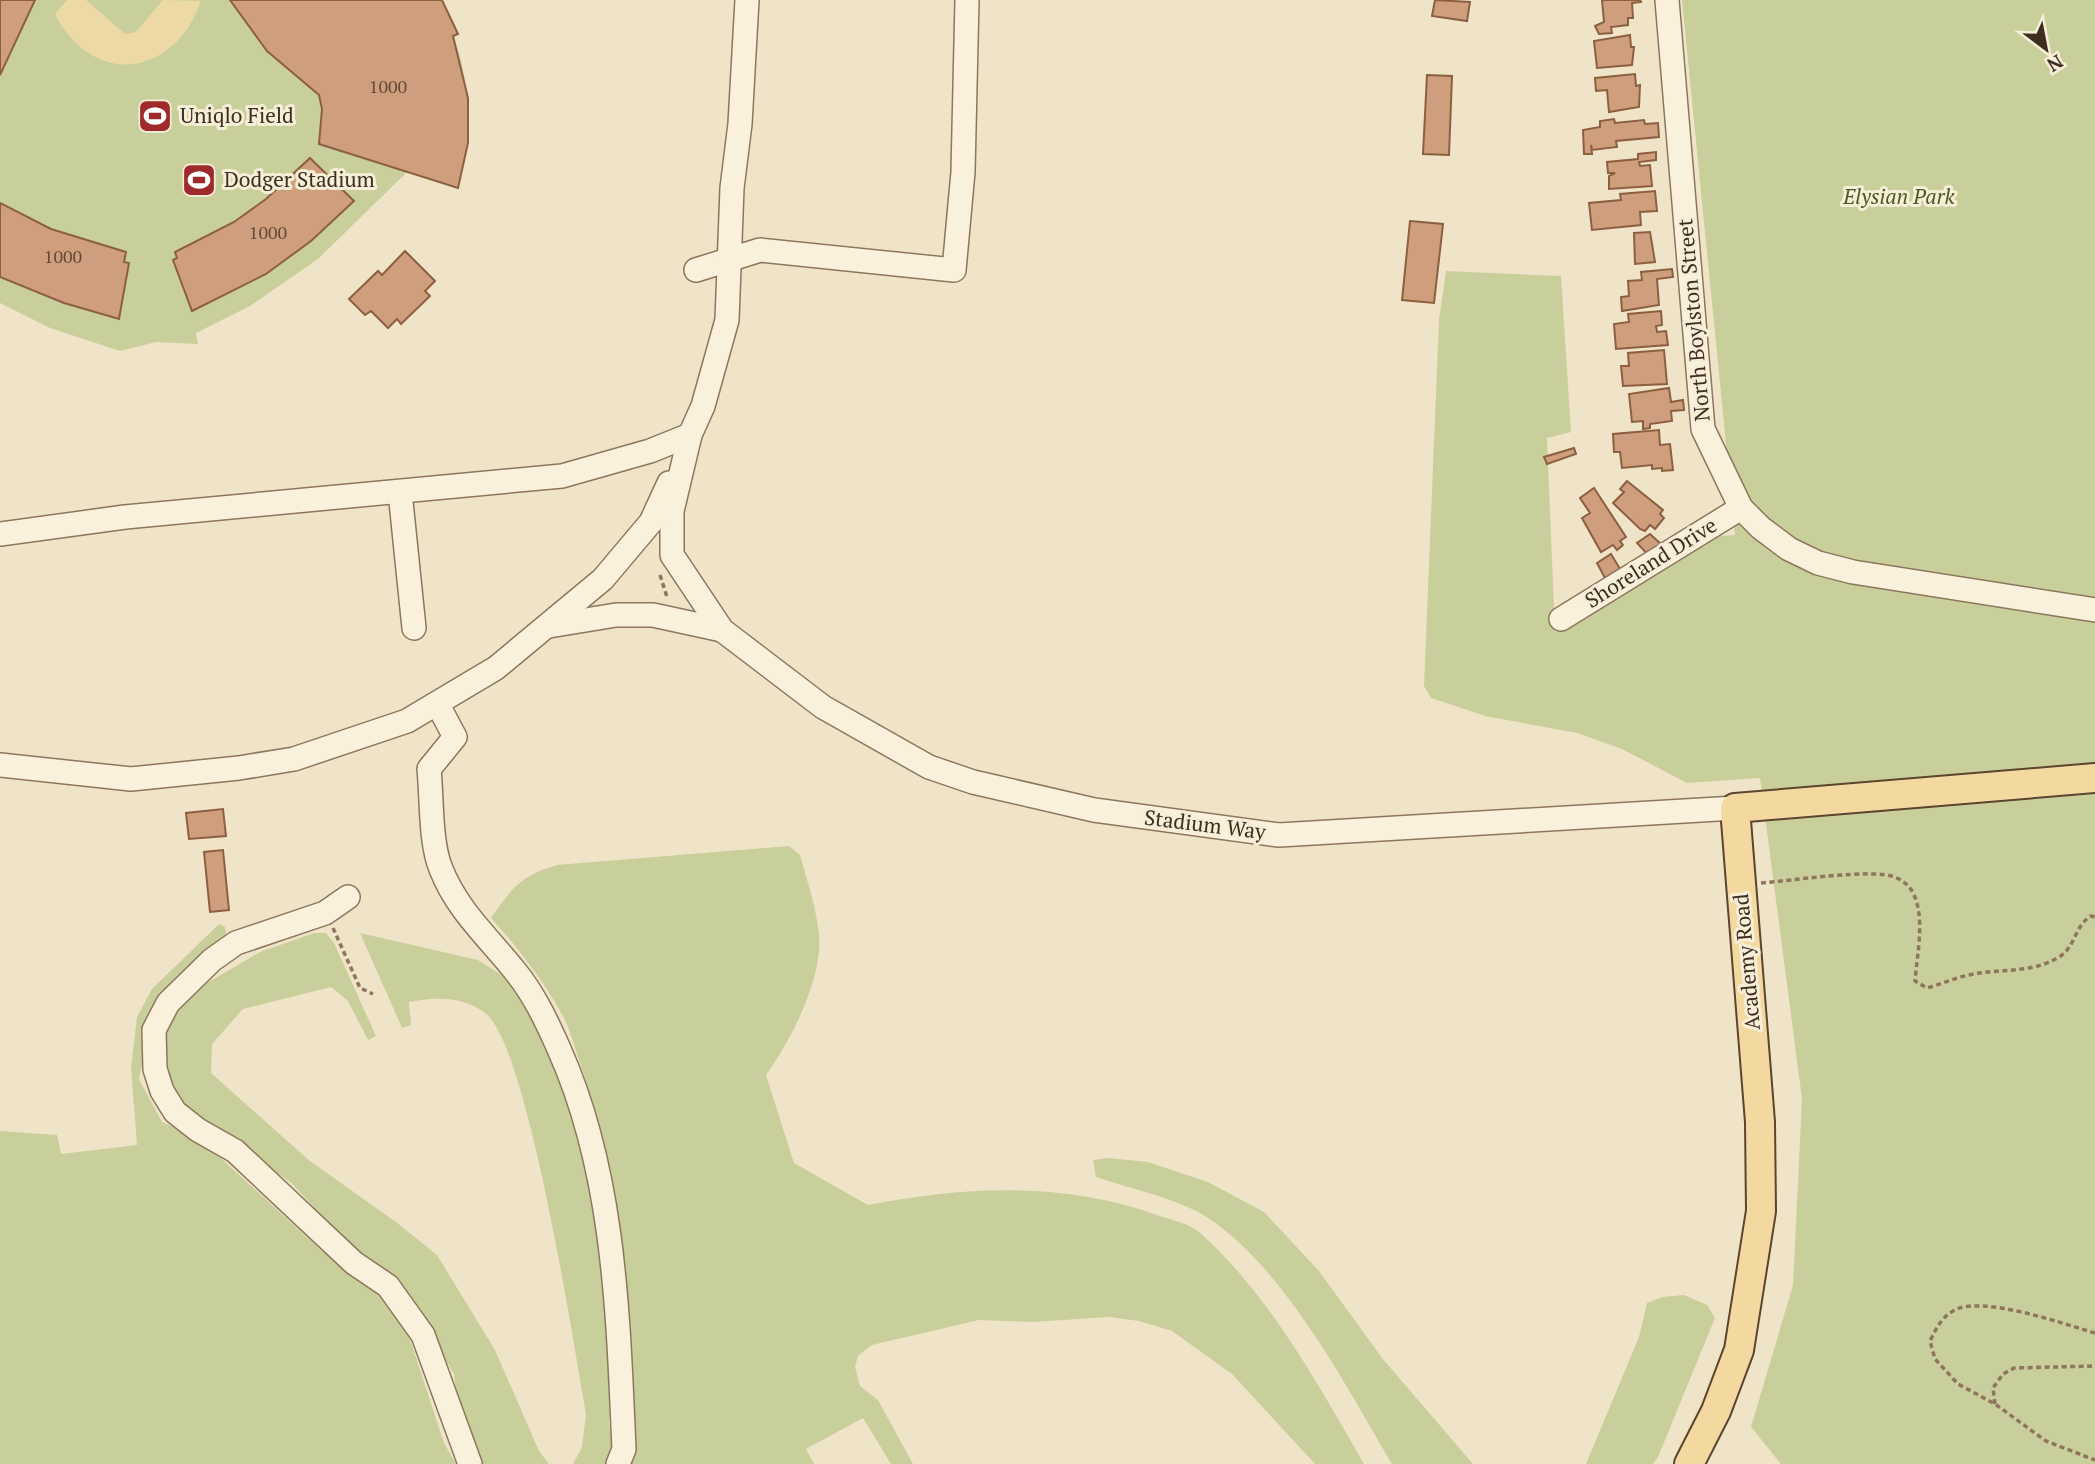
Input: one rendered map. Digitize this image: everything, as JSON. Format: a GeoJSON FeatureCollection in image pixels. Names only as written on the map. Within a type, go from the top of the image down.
{"type":"FeatureCollection","features":[{"type":"Feature","properties":{"kind":"main road"},"geometry":{"type":"LineString","coordinates":[[1735,808],[2095,778]]}},
{"type":"Feature","properties":{"kind":"main road","name":"Academy Road"},"geometry":{"type":"LineString","coordinates":[[1689,1464],[1723,1394],[1739,1350],[1761,1211],[1760,1122],[1735,808]]}},
{"type":"Feature","properties":{"kind":"street"},"geometry":{"type":"LineString","coordinates":[[0,765],[131,779],[263,765],[294,759],[394,725],[438,705],[496,668],[603,579],[651,522],[703,405],[727,320],[732,188],[740,124],[747,0]]}},
{"type":"Feature","properties":{"kind":"street"},"geometry":{"type":"LineString","coordinates":[[696,270],[760,250],[954,270],[963,172],[967,0]]}},
{"type":"Feature","properties":{"kind":"street","name":"North Boylston Street"},"geometry":{"type":"LineString","coordinates":[[1667,0],[1703,429],[1741,508],[1789,549],[1818,563],[1853,572],[2095,610]]}},
{"type":"Feature","properties":{"kind":"street"},"geometry":{"type":"LineString","coordinates":[[0,534],[125,517],[562,476],[650,451],[690,436]]}},
{"type":"Feature","properties":{"kind":"street","name":"Stadium Way"},"geometry":{"type":"LineString","coordinates":[[690,436],[672,511],[672,555],[722,630],[823,707],[929,766],[972,782],[1094,810],[1279,835],[1735,808]]}},
{"type":"Feature","properties":{"kind":"street"},"geometry":{"type":"LineString","coordinates":[[400,492],[414,628]]}},
{"type":"Feature","properties":{"kind":"street","name":"Shoreland Drive"},"geometry":{"type":"LineString","coordinates":[[1561,619],[1741,508]]}},
{"type":"Feature","properties":{"kind":"street","name":"Stadium Way"},"geometry":{"type":"LineString","coordinates":[[549,626],[616,615],[653,615],[722,630]]}},
{"type":"Feature","properties":{"kind":"street"},"geometry":{"type":"LineString","coordinates":[[438,705],[455,737],[429,769],[439,866],[458,905],[516,971],[535,1000],[560,1050],[578,1103],[605,1204],[618,1318],[624,1449],[618,1464]]}},
{"type":"Feature","properties":{"kind":"street"},"geometry":{"type":"LineString","coordinates":[[348,897],[325,913],[236,943],[212,960],[168,1003],[163,1012],[154,1030],[155,1069],[162,1091],[175,1112],[198,1130],[235,1151],[354,1263],[388,1286],[423,1335],[470,1464]]}},
{"type":"Feature","properties":{"kind":"path"},"geometry":{"type":"LineString","coordinates":[[1741,885],[1870,875],[1893,876],[1907,883],[1915,897],[1919,927],[1915,981],[1927,988],[1969,974],[2035,968],[2061,956],[2071,945],[2082,921],[2091,916],[2095,918]]}},
{"type":"Feature","properties":{"kind":"path"},"geometry":{"type":"LineString","coordinates":[[328,925],[336,930],[360,988],[373,994]]}},
{"type":"Feature","properties":{"kind":"path"},"geometry":{"type":"LineString","coordinates":[[2095,1333],[2000,1307],[1955,1310],[1938,1324],[1930,1341],[1935,1359],[1958,1384],[1995,1404],[2046,1441],[2095,1460]]}},
{"type":"Feature","properties":{"kind":"path"},"geometry":{"type":"LineString","coordinates":[[1995,1404],[1993,1388],[2003,1374],[2014,1368],[2095,1366]]}},
{"type":"Feature","properties":{"kind":"green space","name":"Dodger Stadium"},"geometry":{"type":"Polygon","coordinates":[[[0,0],[442,0],[458,34],[454,37],[467,93],[468,131],[458,188],[407,172],[318,259],[250,306],[196,333],[198,344],[156,342],[120,351],[50,328],[0,303],[0,0]]]}},
{"type":"Feature","properties":{"kind":"green space","name":"Elysian Park"},"geometry":{"type":"Polygon","coordinates":[[[1682,0],[2095,0],[2095,1464],[1781,1464],[1751,1427],[1793,1285],[1802,1099],[1760,778],[1687,783],[1622,749],[1577,733],[1485,716],[1431,698],[1424,686],[1439,320],[1446,271],[1561,276],[1571,432],[1547,438],[1555,632],[1583,619],[1720,536],[1735,535],[1682,0]]]}},
{"type":"Feature","properties":{"kind":"green space"},"geometry":{"type":"Polygon","coordinates":[[[789,846],[800,855],[813,903],[819,940],[817,967],[807,1000],[784,1047],[766,1075],[794,1163],[868,1205],[978,1191],[1052,1192],[1124,1205],[1191,1227],[1224,1256],[1270,1312],[1310,1372],[1364,1464],[1315,1464],[1232,1374],[1172,1331],[1139,1321],[1109,1317],[1033,1322],[979,1320],[872,1345],[858,1356],[855,1367],[860,1386],[878,1400],[913,1464],[891,1464],[863,1418],[806,1449],[814,1464],[625,1464],[629,1416],[628,1315],[624,1263],[607,1160],[595,1112],[563,1016],[530,965],[491,918],[518,884],[557,865],[789,846]]]}},
{"type":"Feature","properties":{"kind":"green space"},"geometry":{"type":"Polygon","coordinates":[[[219,924],[225,927],[227,938],[153,1014],[139,1079],[162,1122],[199,1138],[322,1251],[368,1272],[405,1324],[444,1443],[456,1464],[0,1464],[0,1131],[57,1135],[61,1154],[137,1145],[131,1068],[137,1017],[152,989],[219,924]]]}},
{"type":"Feature","properties":{"kind":"green space"},"geometry":{"type":"Polygon","coordinates":[[[314,933],[326,933],[334,943],[376,1036],[368,1040],[348,1001],[331,987],[243,1009],[212,1044],[211,1073],[310,1161],[396,1222],[437,1255],[495,1350],[539,1451],[549,1464],[477,1464],[459,1414],[454,1374],[401,1286],[358,1253],[291,1183],[178,1099],[158,1054],[169,1018],[202,986],[260,952],[314,933]]]}},
{"type":"Feature","properties":{"kind":"green space"},"geometry":{"type":"Polygon","coordinates":[[[360,933],[478,960],[500,974],[526,999],[572,1109],[596,1198],[612,1325],[609,1423],[616,1464],[573,1464],[582,1447],[586,1414],[560,1266],[533,1136],[517,1079],[501,1036],[485,1013],[468,1003],[448,999],[409,1002],[411,1025],[402,1028],[360,933]]]}},
{"type":"Feature","properties":{"kind":"green space"},"geometry":{"type":"Polygon","coordinates":[[[1108,1158],[1148,1162],[1208,1182],[1264,1212],[1319,1271],[1382,1358],[1473,1464],[1392,1464],[1308,1325],[1256,1259],[1227,1232],[1198,1212],[1162,1197],[1096,1177],[1093,1160],[1108,1158]]]}},
{"type":"Feature","properties":{"kind":"green space"},"geometry":{"type":"Polygon","coordinates":[[[1684,1295],[1707,1305],[1715,1318],[1658,1457],[1653,1464],[1586,1464],[1639,1337],[1647,1303],[1662,1297],[1684,1295]]]}},
{"type":"Feature","properties":{"kind":"sand"},"geometry":{"type":"Polygon","coordinates":[[[67,0],[86,0],[125,34],[136,32],[163,0],[201,1],[189,27],[172,46],[153,58],[132,64],[111,63],[90,54],[71,38],[55,14],[67,0]]]}},
{"type":"Feature","properties":{"kind":"building"},"geometry":{"type":"Polygon","coordinates":[[[0,0],[35,0],[0,75],[0,0]]]}},
{"type":"Feature","properties":{"kind":"building"},"geometry":{"type":"Polygon","coordinates":[[[230,0],[442,0],[458,34],[453,36],[468,98],[468,143],[458,188],[319,144],[322,109],[319,95],[267,51],[230,0]]]}},
{"type":"Feature","properties":{"kind":"building"},"geometry":{"type":"Polygon","coordinates":[[[1435,0],[1470,2],[1467,21],[1432,16],[1435,0]]]}},
{"type":"Feature","properties":{"kind":"building"},"geometry":{"type":"Polygon","coordinates":[[[1602,0],[1641,2],[1632,3],[1633,18],[1628,18],[1628,25],[1611,27],[1612,33],[1599,34],[1595,26],[1604,22],[1602,0]]]}},
{"type":"Feature","properties":{"kind":"building"},"geometry":{"type":"Polygon","coordinates":[[[1630,35],[1631,47],[1634,47],[1632,65],[1597,68],[1594,41],[1630,35]]]}},
{"type":"Feature","properties":{"kind":"building"},"geometry":{"type":"Polygon","coordinates":[[[1635,74],[1636,86],[1640,85],[1639,107],[1609,112],[1607,90],[1596,91],[1595,78],[1635,74]]]}},
{"type":"Feature","properties":{"kind":"building"},"geometry":{"type":"Polygon","coordinates":[[[1427,75],[1452,76],[1449,155],[1423,154],[1427,75]]]}},
{"type":"Feature","properties":{"kind":"building"},"geometry":{"type":"Polygon","coordinates":[[[1614,119],[1615,123],[1644,120],[1645,124],[1658,123],[1659,137],[1616,141],[1617,147],[1592,150],[1591,145],[1592,154],[1584,154],[1583,130],[1600,127],[1600,121],[1614,119]]]}},
{"type":"Feature","properties":{"kind":"building"},"geometry":{"type":"Polygon","coordinates":[[[1656,152],[1656,160],[1639,162],[1640,166],[1650,165],[1652,186],[1609,189],[1609,176],[1615,173],[1608,173],[1607,162],[1638,159],[1638,154],[1656,152]]]}},
{"type":"Feature","properties":{"kind":"building"},"geometry":{"type":"Polygon","coordinates":[[[310,158],[354,201],[311,241],[266,274],[192,311],[173,260],[177,258],[175,252],[234,222],[266,199],[310,158]]]}},
{"type":"Feature","properties":{"kind":"building"},"geometry":{"type":"Polygon","coordinates":[[[1655,191],[1657,211],[1640,212],[1641,225],[1592,230],[1589,203],[1621,200],[1620,194],[1655,191]]]}},
{"type":"Feature","properties":{"kind":"building"},"geometry":{"type":"Polygon","coordinates":[[[0,203],[51,229],[126,252],[124,262],[129,263],[119,319],[64,303],[0,277],[0,203]]]}},
{"type":"Feature","properties":{"kind":"building"},"geometry":{"type":"Polygon","coordinates":[[[1410,221],[1443,224],[1434,303],[1402,300],[1410,221]]]}},
{"type":"Feature","properties":{"kind":"building"},"geometry":{"type":"Polygon","coordinates":[[[1650,232],[1655,262],[1635,264],[1634,233],[1650,232]]]}},
{"type":"Feature","properties":{"kind":"building"},"geometry":{"type":"Polygon","coordinates":[[[405,251],[435,281],[425,291],[430,296],[401,324],[397,319],[388,328],[371,311],[365,315],[349,299],[378,271],[382,275],[405,251]]]}},
{"type":"Feature","properties":{"kind":"building"},"geometry":{"type":"Polygon","coordinates":[[[1672,269],[1673,277],[1657,279],[1659,305],[1622,311],[1621,297],[1629,296],[1628,281],[1642,280],[1641,272],[1672,269]]]}},
{"type":"Feature","properties":{"kind":"building"},"geometry":{"type":"Polygon","coordinates":[[[1661,311],[1662,325],[1656,326],[1657,332],[1666,331],[1668,345],[1616,349],[1614,324],[1629,322],[1628,314],[1661,311]]]}},
{"type":"Feature","properties":{"kind":"building"},"geometry":{"type":"Polygon","coordinates":[[[1664,350],[1667,384],[1623,386],[1621,366],[1629,366],[1628,353],[1664,350]]]}},
{"type":"Feature","properties":{"kind":"building"},"geometry":{"type":"Polygon","coordinates":[[[1669,388],[1671,402],[1683,400],[1684,410],[1671,411],[1672,421],[1650,424],[1650,428],[1643,429],[1643,421],[1632,422],[1629,394],[1669,388]]]}},
{"type":"Feature","properties":{"kind":"building"},"geometry":{"type":"Polygon","coordinates":[[[1659,430],[1660,445],[1670,444],[1673,470],[1652,469],[1652,465],[1622,468],[1620,452],[1614,452],[1613,434],[1659,430]]]}},
{"type":"Feature","properties":{"kind":"building"},"geometry":{"type":"Polygon","coordinates":[[[1574,448],[1576,454],[1547,464],[1544,457],[1574,448]]]}},
{"type":"Feature","properties":{"kind":"building"},"geometry":{"type":"Polygon","coordinates":[[[1627,481],[1663,510],[1660,514],[1664,518],[1655,529],[1650,525],[1645,531],[1640,529],[1613,503],[1624,492],[1620,489],[1627,481]]]}},
{"type":"Feature","properties":{"kind":"building"},"geometry":{"type":"Polygon","coordinates":[[[1594,488],[1626,537],[1620,541],[1623,545],[1617,550],[1613,545],[1601,552],[1582,518],[1590,513],[1580,498],[1594,488]]]}},
{"type":"Feature","properties":{"kind":"building"},"geometry":{"type":"Polygon","coordinates":[[[1650,534],[1663,546],[1649,556],[1637,543],[1650,534]]]}},
{"type":"Feature","properties":{"kind":"building"},"geometry":{"type":"Polygon","coordinates":[[[1611,554],[1620,569],[1605,578],[1597,563],[1611,554]]]}},
{"type":"Feature","properties":{"kind":"building"},"geometry":{"type":"Polygon","coordinates":[[[223,809],[226,836],[189,839],[186,813],[223,809]]]}},
{"type":"Feature","properties":{"kind":"building"},"geometry":{"type":"Polygon","coordinates":[[[223,850],[229,910],[210,912],[204,852],[223,850]]]}},
{"type":"Feature","properties":{"kind":"place","name":"Uniqlo Field"},"geometry":{"type":"Point","coordinates":[155,116]}},
{"type":"Feature","properties":{"kind":"place","name":"Dodger Stadium"},"geometry":{"type":"Point","coordinates":[199,180]}}]}
